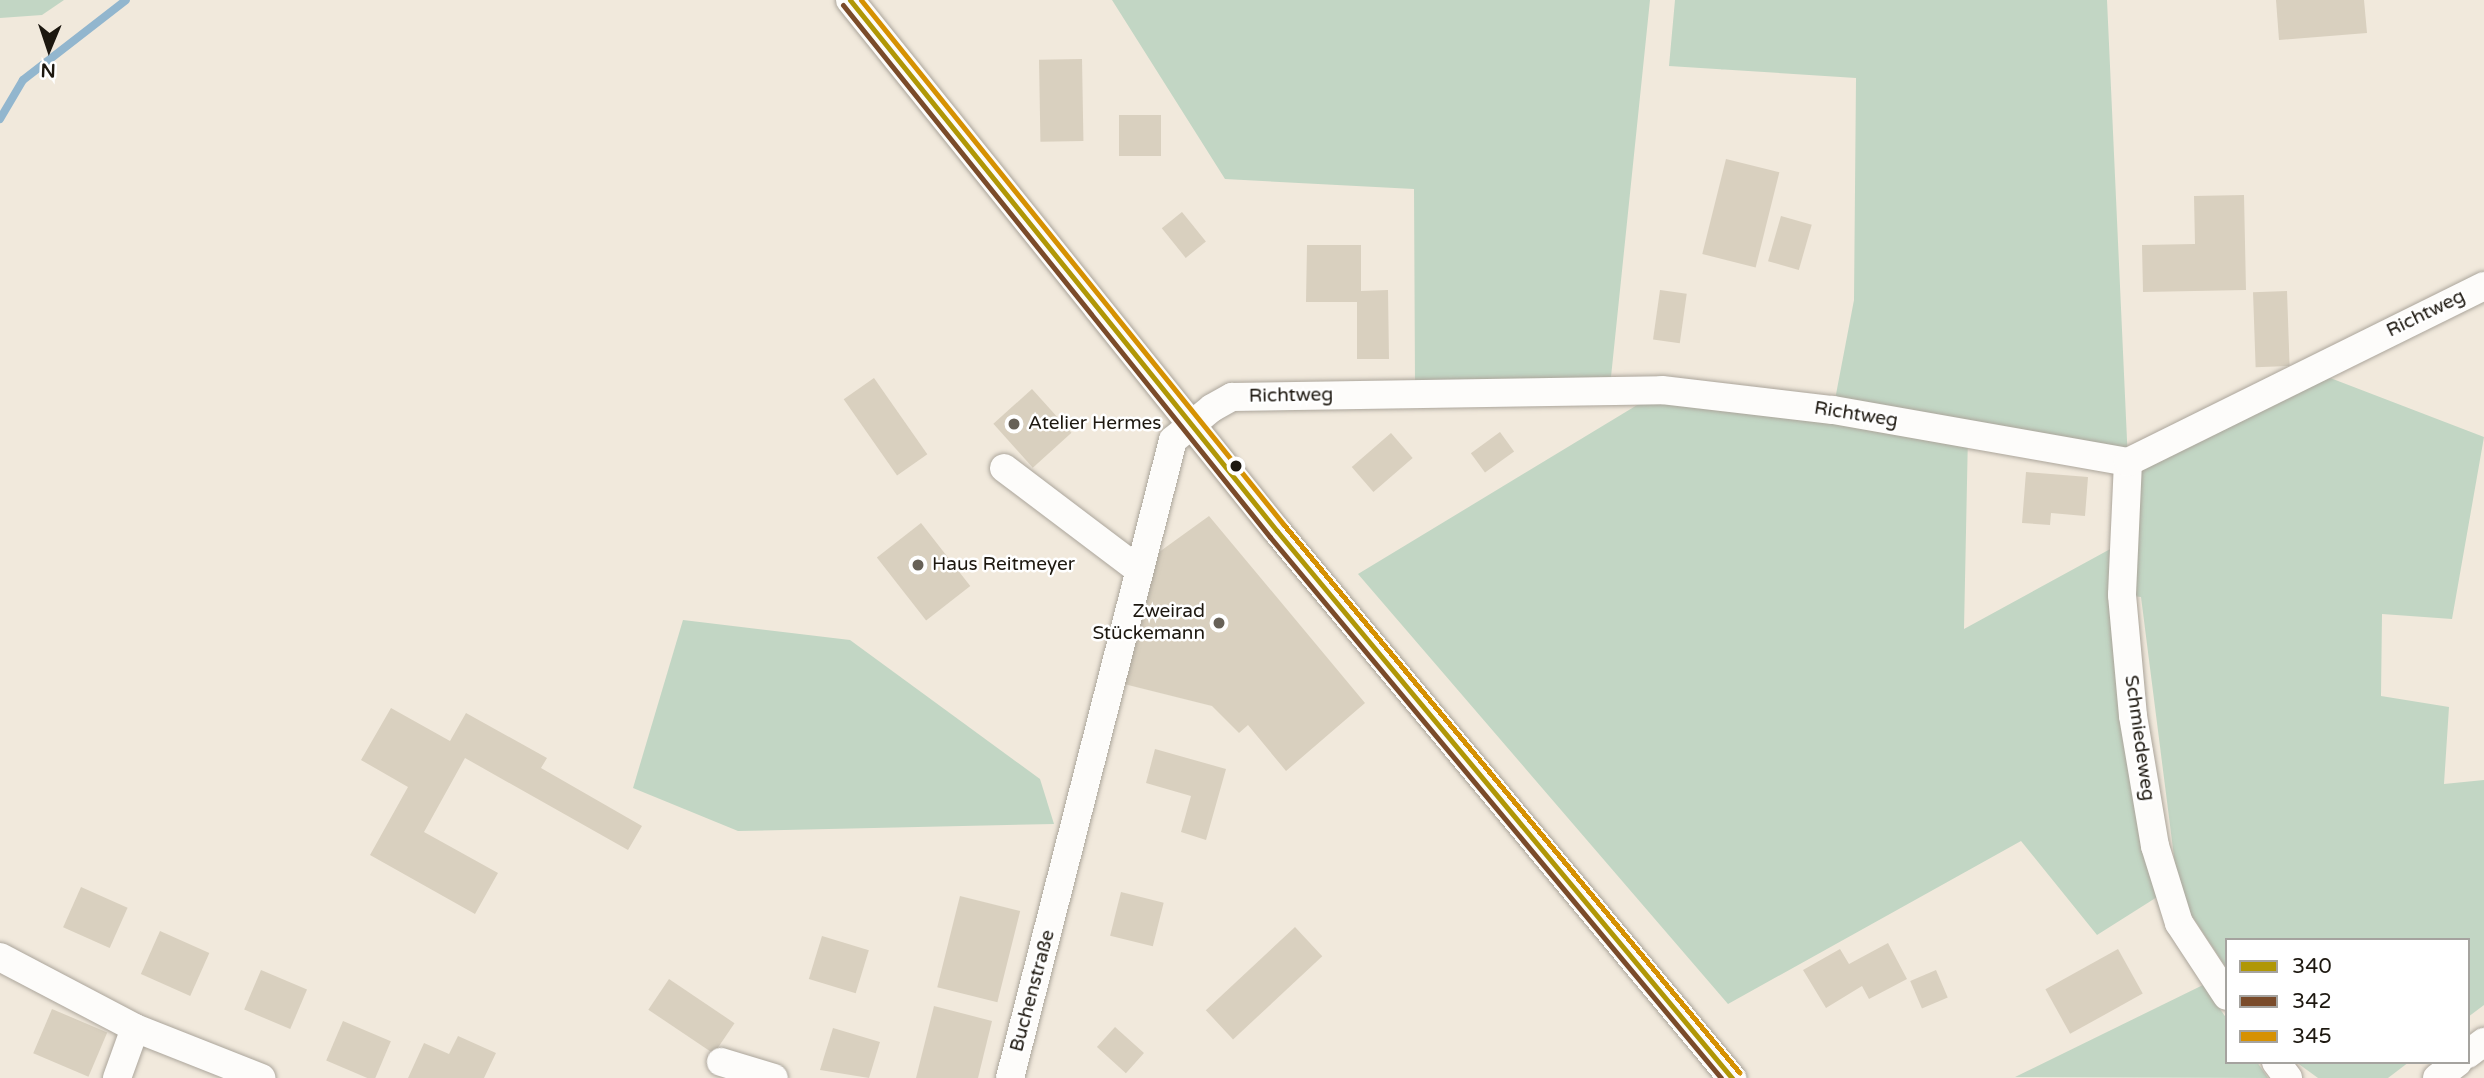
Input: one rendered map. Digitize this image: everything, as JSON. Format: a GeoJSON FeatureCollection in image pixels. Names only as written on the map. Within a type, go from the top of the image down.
{"type":"FeatureCollection","features":[{"type":"Feature","properties":{"kind":"street"},"geometry":{"type":"LineString","coordinates":[[850,0],[1192,423],[1732,1078]]}},
{"type":"Feature","properties":{"kind":"street","name":"Richtweg"},"geometry":{"type":"LineString","coordinates":[[1192,423],[1233,397],[1662,390],[1833,410],[2128,462],[2484,286]]}},
{"type":"Feature","properties":{"kind":"street","name":"Buchenstraße"},"geometry":{"type":"LineString","coordinates":[[1010,1078],[1173,440],[1192,423]]}},
{"type":"Feature","properties":{"kind":"street","name":"Schmiedeweg"},"geometry":{"type":"LineString","coordinates":[[2128,462],[2122,596],[2133,716],[2155,846],[2179,923],[2225,993]]}},
{"type":"Feature","properties":{"kind":"street"},"geometry":{"type":"LineString","coordinates":[[1004,468],[1139,570]]}},
{"type":"Feature","properties":{"kind":"street"},"geometry":{"type":"LineString","coordinates":[[0,957],[135,1028],[261,1078]]}},
{"type":"Feature","properties":{"kind":"street"},"geometry":{"type":"LineString","coordinates":[[117,1078],[135,1028]]}},
{"type":"Feature","properties":{"kind":"street"},"geometry":{"type":"LineString","coordinates":[[721,1062],[774,1078]]}},
{"type":"Feature","properties":{"kind":"street"},"geometry":{"type":"LineString","coordinates":[[2437,1078],[2455,1064]]}},
{"type":"Feature","properties":{"kind":"green space"},"geometry":{"type":"Polygon","coordinates":[[[0,0],[64,0],[42,15],[0,18],[0,0]]]}},
{"type":"Feature","properties":{"kind":"green space"},"geometry":{"type":"Polygon","coordinates":[[[1112,0],[1650,0],[1611,377],[1415,382],[1414,189],[1225,179],[1112,0]]]}},
{"type":"Feature","properties":{"kind":"green space"},"geometry":{"type":"Polygon","coordinates":[[[1675,0],[2107,0],[2128,462],[2312,371],[2484,437],[2452,619],[2382,614],[2381,696],[2449,707],[2444,784],[2484,780],[2484,1005],[2470,1016],[2470,938],[2225,938],[2225,966],[2179,896],[2141,597],[2123,595],[2165,892],[2097,935],[2021,841],[1728,1004],[1358,574],[1662,390],[1833,410],[1854,300],[1856,78],[1669,66],[1675,0]],[[1968,434],[1964,629],[2125,541],[2128,462],[1968,434]]]}},
{"type":"Feature","properties":{"kind":"green space"},"geometry":{"type":"Polygon","coordinates":[[[683,620],[850,640],[1040,779],[1054,824],[738,831],[633,788],[683,620]]]}},
{"type":"Feature","properties":{"kind":"green space"},"geometry":{"type":"Polygon","coordinates":[[[2203,985],[2225,1016],[2225,1064],[2258,1064],[2268,1078],[2015,1077],[2203,985]]]}},
{"type":"Feature","properties":{"kind":"green space"},"geometry":{"type":"Polygon","coordinates":[[[2299,1064],[2406,1064],[2388,1078],[2318,1078],[2299,1064]]]}},
{"type":"Feature","properties":{"kind":"building"},"geometry":{"type":"Polygon","coordinates":[[[2276,0],[2364,0],[2367,33],[2279,40],[2276,0]]]}},
{"type":"Feature","properties":{"kind":"building"},"geometry":{"type":"Polygon","coordinates":[[[1082,59],[1083,141],[1040,142],[1039,60],[1082,59]]]}},
{"type":"Feature","properties":{"kind":"building"},"geometry":{"type":"Polygon","coordinates":[[[1119,115],[1161,115],[1161,156],[1119,156],[1119,115]]]}},
{"type":"Feature","properties":{"kind":"building"},"geometry":{"type":"Polygon","coordinates":[[[1726,159],[1779,172],[1756,267],[1702,254],[1726,159]]]}},
{"type":"Feature","properties":{"kind":"building"},"geometry":{"type":"Polygon","coordinates":[[[2244,195],[2246,290],[2143,292],[2142,245],[2195,244],[2194,196],[2244,195]]]}},
{"type":"Feature","properties":{"kind":"building"},"geometry":{"type":"Polygon","coordinates":[[[1182,212],[1206,242],[1186,258],[1162,228],[1182,212]]]}},
{"type":"Feature","properties":{"kind":"building"},"geometry":{"type":"Polygon","coordinates":[[[1781,216],[1812,225],[1799,270],[1768,261],[1781,216]]]}},
{"type":"Feature","properties":{"kind":"building"},"geometry":{"type":"Polygon","coordinates":[[[1307,245],[1361,245],[1361,291],[1388,290],[1389,359],[1357,359],[1357,302],[1306,302],[1307,245]]]}},
{"type":"Feature","properties":{"kind":"building"},"geometry":{"type":"Polygon","coordinates":[[[1660,290],[1687,294],[1680,343],[1653,340],[1660,290]]]}},
{"type":"Feature","properties":{"kind":"building"},"geometry":{"type":"Polygon","coordinates":[[[2287,291],[2290,366],[2256,367],[2253,292],[2287,291]]]}},
{"type":"Feature","properties":{"kind":"building"},"geometry":{"type":"Polygon","coordinates":[[[874,378],[927,454],[897,475],[844,399],[874,378]]]}},
{"type":"Feature","properties":{"kind":"building"},"geometry":{"type":"Polygon","coordinates":[[[1032,389],[1071,433],[1033,468],[993,424],[1032,389]]]}},
{"type":"Feature","properties":{"kind":"building"},"geometry":{"type":"Polygon","coordinates":[[[1500,432],[1514,451],[1485,473],[1471,453],[1500,432]]]}},
{"type":"Feature","properties":{"kind":"building"},"geometry":{"type":"Polygon","coordinates":[[[1391,433],[1413,458],[1373,492],[1352,467],[1391,433]]]}},
{"type":"Feature","properties":{"kind":"building"},"geometry":{"type":"Polygon","coordinates":[[[2026,472],[2088,477],[2085,516],[2051,513],[2050,525],[2022,523],[2026,472]]]}},
{"type":"Feature","properties":{"kind":"building","name":"Zweirad Stückemann"},"geometry":{"type":"Polygon","coordinates":[[[1209,516],[1365,703],[1286,771],[1248,725],[1239,733],[1212,706],[1124,684],[1155,555],[1209,516]]]}},
{"type":"Feature","properties":{"kind":"building","name":"Haus Reitmeyer"},"geometry":{"type":"Polygon","coordinates":[[[921,523],[970,586],[926,621],[877,557],[921,523]]]}},
{"type":"Feature","properties":{"kind":"building"},"geometry":{"type":"Polygon","coordinates":[[[391,708],[450,741],[466,713],[547,758],[541,768],[642,826],[628,850],[465,758],[424,832],[498,873],[475,914],[370,855],[408,787],[361,760],[391,708]]]}},
{"type":"Feature","properties":{"kind":"building"},"geometry":{"type":"Polygon","coordinates":[[[1155,749],[1226,769],[1206,840],[1181,832],[1191,796],[1146,783],[1155,749]]]}},
{"type":"Feature","properties":{"kind":"building"},"geometry":{"type":"Polygon","coordinates":[[[81,887],[128,908],[110,948],[63,927],[81,887]]]}},
{"type":"Feature","properties":{"kind":"building"},"geometry":{"type":"Polygon","coordinates":[[[1121,892],[1164,903],[1153,946],[1110,936],[1121,892]]]}},
{"type":"Feature","properties":{"kind":"building"},"geometry":{"type":"Polygon","coordinates":[[[960,896],[1020,911],[997,1002],[937,987],[960,896]]]}},
{"type":"Feature","properties":{"kind":"building"},"geometry":{"type":"Polygon","coordinates":[[[1295,927],[1322,956],[1233,1039],[1206,1010],[1295,927]]]}},
{"type":"Feature","properties":{"kind":"building"},"geometry":{"type":"Polygon","coordinates":[[[160,931],[209,953],[190,996],[141,974],[160,931]]]}},
{"type":"Feature","properties":{"kind":"building"},"geometry":{"type":"Polygon","coordinates":[[[822,936],[869,950],[856,993],[809,979],[822,936]]]}},
{"type":"Feature","properties":{"kind":"building"},"geometry":{"type":"Polygon","coordinates":[[[1888,943],[1907,979],[1869,999],[1862,986],[1826,1008],[1803,970],[1840,949],[1849,964],[1888,943]]]}},
{"type":"Feature","properties":{"kind":"building"},"geometry":{"type":"Polygon","coordinates":[[[2118,949],[2143,994],[2070,1034],[2045,989],[2118,949]]]}},
{"type":"Feature","properties":{"kind":"building"},"geometry":{"type":"Polygon","coordinates":[[[261,970],[307,990],[290,1029],[244,1010],[261,970]]]}},
{"type":"Feature","properties":{"kind":"building"},"geometry":{"type":"Polygon","coordinates":[[[1936,970],[1948,998],[1922,1009],[1910,981],[1936,970]]]}},
{"type":"Feature","properties":{"kind":"building"},"geometry":{"type":"Polygon","coordinates":[[[669,979],[734,1023],[714,1054],[648,1010],[669,979]]]}},
{"type":"Feature","properties":{"kind":"building"},"geometry":{"type":"Polygon","coordinates":[[[934,1006],[992,1021],[978,1078],[916,1078],[934,1006]]]}},
{"type":"Feature","properties":{"kind":"building"},"geometry":{"type":"Polygon","coordinates":[[[52,1009],[107,1032],[88,1077],[33,1053],[52,1009]]]}},
{"type":"Feature","properties":{"kind":"building"},"geometry":{"type":"Polygon","coordinates":[[[343,1021],[391,1041],[375,1078],[367,1078],[326,1061],[343,1021]]]}},
{"type":"Feature","properties":{"kind":"building"},"geometry":{"type":"Polygon","coordinates":[[[1115,1027],[1144,1053],[1126,1073],[1097,1047],[1115,1027]]]}},
{"type":"Feature","properties":{"kind":"building"},"geometry":{"type":"Polygon","coordinates":[[[833,1028],[880,1042],[869,1078],[820,1070],[833,1028]]]}},
{"type":"Feature","properties":{"kind":"building"},"geometry":{"type":"Polygon","coordinates":[[[458,1036],[496,1053],[484,1078],[408,1078],[424,1043],[449,1054],[458,1036]]]}},
{"type":"Feature","properties":{"kind":"waterway"},"geometry":{"type":"LineString","coordinates":[[0,119],[23,80],[126,0]]}},
{"type":"Feature","properties":{"kind":"transit line","name":"340"},"geometry":{"type":"LineString","coordinates":[[850,0],[1277,531],[1732,1078]]}},
{"type":"Feature","properties":{"kind":"transit line","name":"345"},"geometry":{"type":"LineString","coordinates":[[861,0],[1284,525],[1739,1072]]}},
{"type":"Feature","properties":{"kind":"transit line","name":"342"},"geometry":{"type":"LineString","coordinates":[[843,5],[1270,537],[1721,1078]]}},
{"type":"Feature","properties":{"kind":"place","name":"Atelier Hermes"},"geometry":{"type":"Point","coordinates":[1014,424]}},
{"type":"Feature","properties":{"kind":"place","name":"Haus Reitmeyer"},"geometry":{"type":"Point","coordinates":[918,565]}},
{"type":"Feature","properties":{"kind":"place","name":"Zweirad Stückemann"},"geometry":{"type":"Point","coordinates":[1219,623]}}]}
